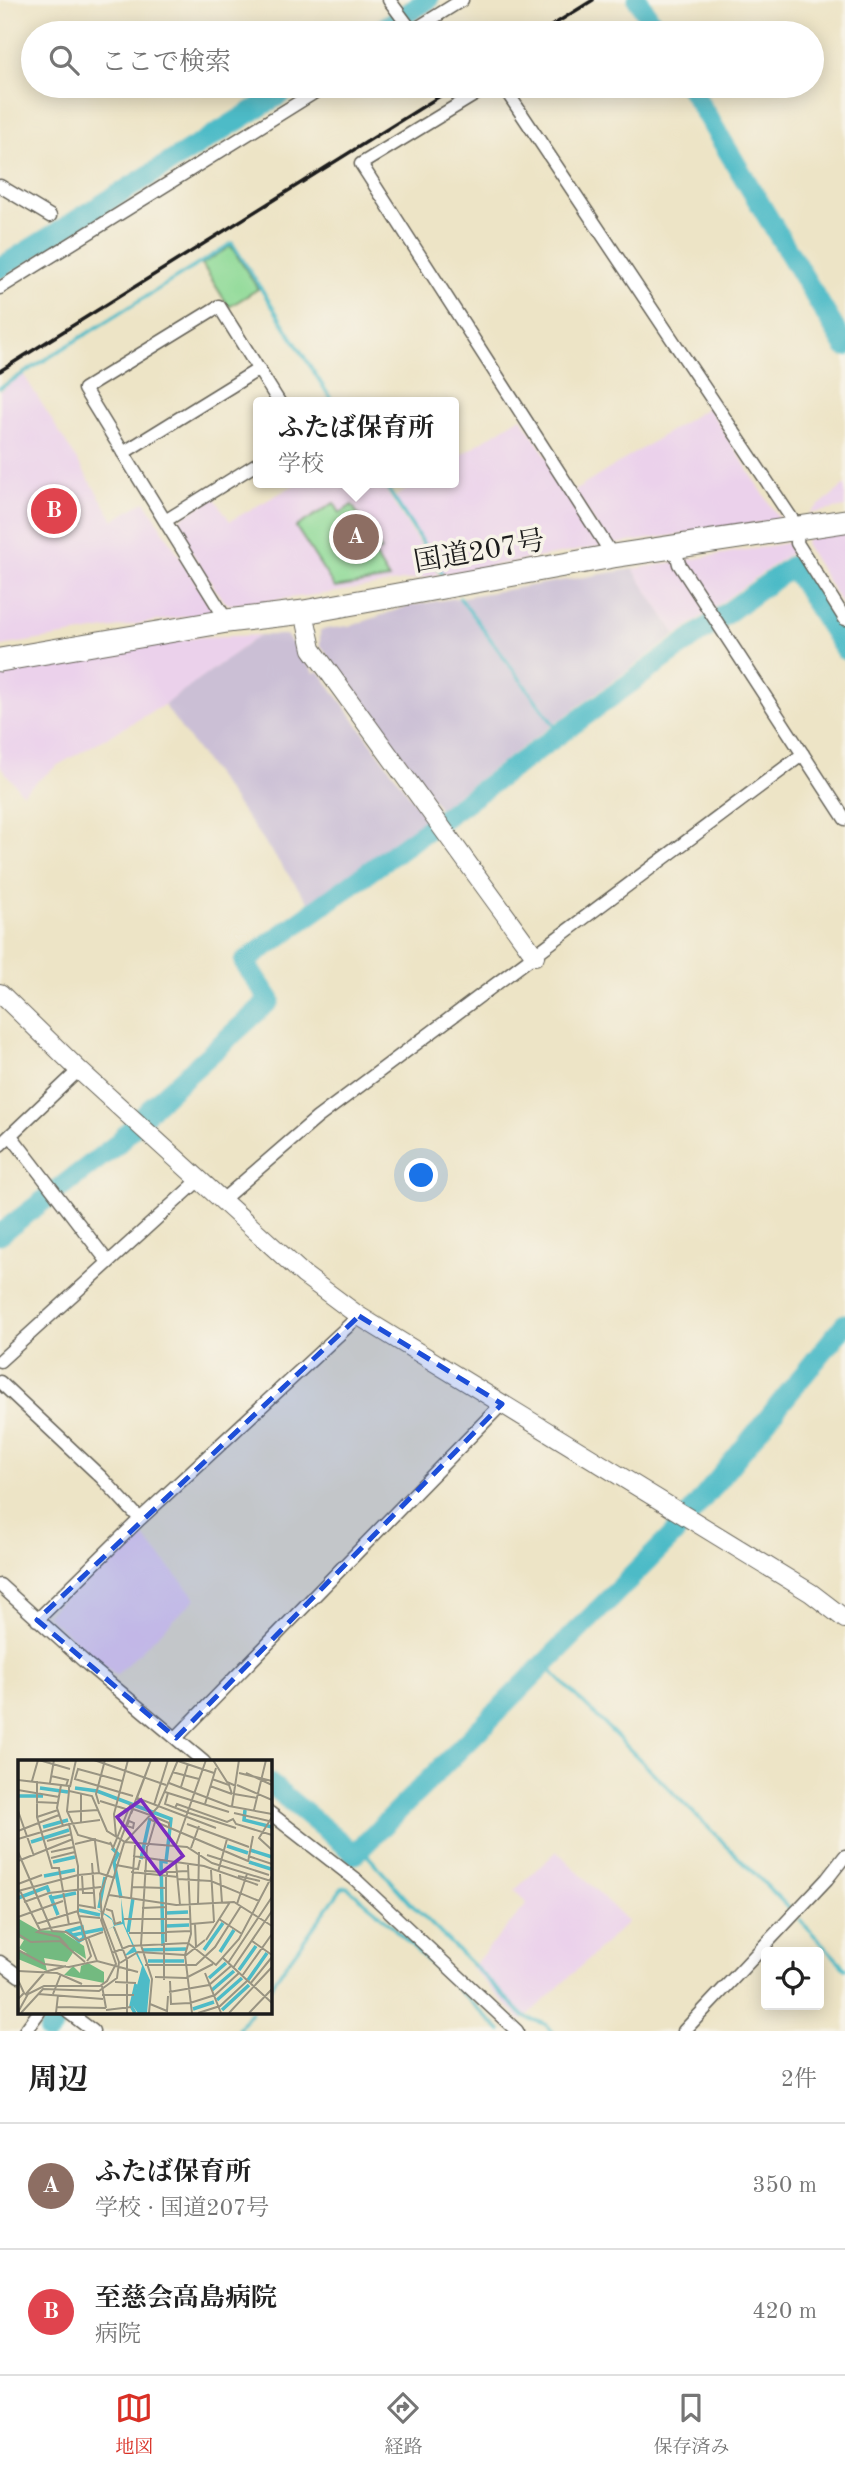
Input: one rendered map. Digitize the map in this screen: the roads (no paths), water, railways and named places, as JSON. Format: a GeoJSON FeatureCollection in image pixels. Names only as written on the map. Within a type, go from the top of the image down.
{"type":"FeatureCollection","features":[{"type":"Feature","properties":{"kind":"highway","name":"国道207号"},"geometry":{"type":"LineString","coordinates":[[0,660],[227,621],[304,612],[613,556],[845,521]]}},
{"type":"Feature","properties":{"kind":"street"},"geometry":{"type":"LineString","coordinates":[[389,0],[403,21]]}},
{"type":"Feature","properties":{"kind":"street"},"geometry":{"type":"LineString","coordinates":[[429,21],[462,0]]}},
{"type":"Feature","properties":{"kind":"street"},"geometry":{"type":"LineString","coordinates":[[0,288],[306,98]]}},
{"type":"Feature","properties":{"kind":"street"},"geometry":{"type":"LineString","coordinates":[[469,98],[361,164],[613,556]]}},
{"type":"Feature","properties":{"kind":"street"},"geometry":{"type":"LineString","coordinates":[[511,98],[798,528],[797,543],[845,619]]}},
{"type":"Feature","properties":{"kind":"street"},"geometry":{"type":"LineString","coordinates":[[0,186],[50,216]]}},
{"type":"Feature","properties":{"kind":"street"},"geometry":{"type":"LineString","coordinates":[[227,621],[84,389],[219,306],[276,397]]}},
{"type":"Feature","properties":{"kind":"street"},"geometry":{"type":"LineString","coordinates":[[123,453],[259,369]]}},
{"type":"Feature","properties":{"kind":"street"},"geometry":{"type":"LineString","coordinates":[[165,521],[253,466]]}},
{"type":"Feature","properties":{"kind":"street"},"geometry":{"type":"LineString","coordinates":[[675,548],[679,564],[845,819]]}},
{"type":"Feature","properties":{"kind":"street"},"geometry":{"type":"LineString","coordinates":[[304,612],[312,649],[535,956]]}},
{"type":"Feature","properties":{"kind":"street"},"geometry":{"type":"LineString","coordinates":[[221,1200],[317,1118],[803,754]]}},
{"type":"Feature","properties":{"kind":"street"},"geometry":{"type":"LineString","coordinates":[[0,993],[79,1070],[304,1275],[359,1316],[811,1593],[845,1619]]}},
{"type":"Feature","properties":{"kind":"street"},"geometry":{"type":"LineString","coordinates":[[0,1145],[12,1137],[79,1070]]}},
{"type":"Feature","properties":{"kind":"street"},"geometry":{"type":"LineString","coordinates":[[12,1137],[108,1262]]}},
{"type":"Feature","properties":{"kind":"street"},"geometry":{"type":"LineString","coordinates":[[0,1361],[199,1180]]}},
{"type":"Feature","properties":{"kind":"street"},"geometry":{"type":"LineString","coordinates":[[37,1620],[140,1519],[359,1316]]}},
{"type":"Feature","properties":{"kind":"street"},"geometry":{"type":"LineString","coordinates":[[0,1382],[102,1477],[140,1519]]}},
{"type":"Feature","properties":{"kind":"street"},"geometry":{"type":"LineString","coordinates":[[176,1738],[502,1404]]}},
{"type":"Feature","properties":{"kind":"street"},"geometry":{"type":"LineString","coordinates":[[0,1585],[37,1620],[202,1760]]}},
{"type":"Feature","properties":{"kind":"street"},"geometry":{"type":"LineString","coordinates":[[271,1814],[356,1880],[517,2031]]}},
{"type":"Feature","properties":{"kind":"street"},"geometry":{"type":"LineString","coordinates":[[684,2031],[827,1880],[845,1856]]}},
{"type":"Feature","properties":{"kind":"street"},"geometry":{"type":"LineString","coordinates":[[0,1962],[18,1975]]}},
{"type":"Feature","properties":{"kind":"street"},"geometry":{"type":"LineString","coordinates":[[24,2031],[37,2014]]}},
{"type":"Feature","properties":{"kind":"street"},"geometry":{"type":"LineString","coordinates":[[70,2014],[93,2031]]}},
{"type":"Feature","properties":{"kind":"waterway"},"geometry":{"type":"LineString","coordinates":[[395,21],[428,0]]}},
{"type":"Feature","properties":{"kind":"waterway"},"geometry":{"type":"LineString","coordinates":[[638,0],[651,21]]}},
{"type":"Feature","properties":{"kind":"waterway"},"geometry":{"type":"LineString","coordinates":[[0,268],[274,98]]}},
{"type":"Feature","properties":{"kind":"waterway"},"geometry":{"type":"LineString","coordinates":[[696,98],[845,346]]}},
{"type":"Feature","properties":{"kind":"waterway"},"geometry":{"type":"LineString","coordinates":[[0,388],[232,243],[330,397]]}},
{"type":"Feature","properties":{"kind":"waterway"},"geometry":{"type":"LineString","coordinates":[[387,488],[442,573]]}},
{"type":"Feature","properties":{"kind":"waterway"},"geometry":{"type":"LineString","coordinates":[[0,1234],[116,1145],[154,1105],[270,1000],[244,962],[792,566],[845,650]]}},
{"type":"Feature","properties":{"kind":"waterway"},"geometry":{"type":"LineString","coordinates":[[460,598],[560,733]]}},
{"type":"Feature","properties":{"kind":"waterway"},"geometry":{"type":"LineString","coordinates":[[271,1785],[355,1854],[673,1535],[845,1324]]}},
{"type":"Feature","properties":{"kind":"waterway"},"geometry":{"type":"LineString","coordinates":[[544,1664],[789,1908]]}},
{"type":"Feature","properties":{"kind":"waterway"},"geometry":{"type":"LineString","coordinates":[[361,1848],[410,1903],[525,2017],[545,2024],[552,2031]]}},
{"type":"Feature","properties":{"kind":"waterway"},"geometry":{"type":"LineString","coordinates":[[352,1864],[355,1854]]}},
{"type":"Feature","properties":{"kind":"waterway"},"geometry":{"type":"LineString","coordinates":[[271,1986],[342,1888],[347,1887],[375,1910],[501,2031]]}},
{"type":"Feature","properties":{"kind":"waterway"},"geometry":{"type":"LineString","coordinates":[[800,1920],[845,1968]]}},
{"type":"Feature","properties":{"kind":"waterway"},"geometry":{"type":"LineString","coordinates":[[49,2031],[62,2014]]}},
{"type":"Feature","properties":{"kind":"waterway"},"geometry":{"type":"LineString","coordinates":[[237,2031],[250,2014]]}},
{"type":"Feature","properties":{"kind":"railway"},"geometry":{"type":"LineString","coordinates":[[559,21],[593,0]]}},
{"type":"Feature","properties":{"kind":"railway"},"geometry":{"type":"LineString","coordinates":[[0,371],[437,98]]}},
{"type":"Feature","properties":{"kind":"place","name":"至慈会高島病院"},"geometry":{"type":"Point","coordinates":[54,511]}},
{"type":"Feature","properties":{"kind":"place","name":"ふたば保育所"},"geometry":{"type":"Point","coordinates":[356,537]}}]}
